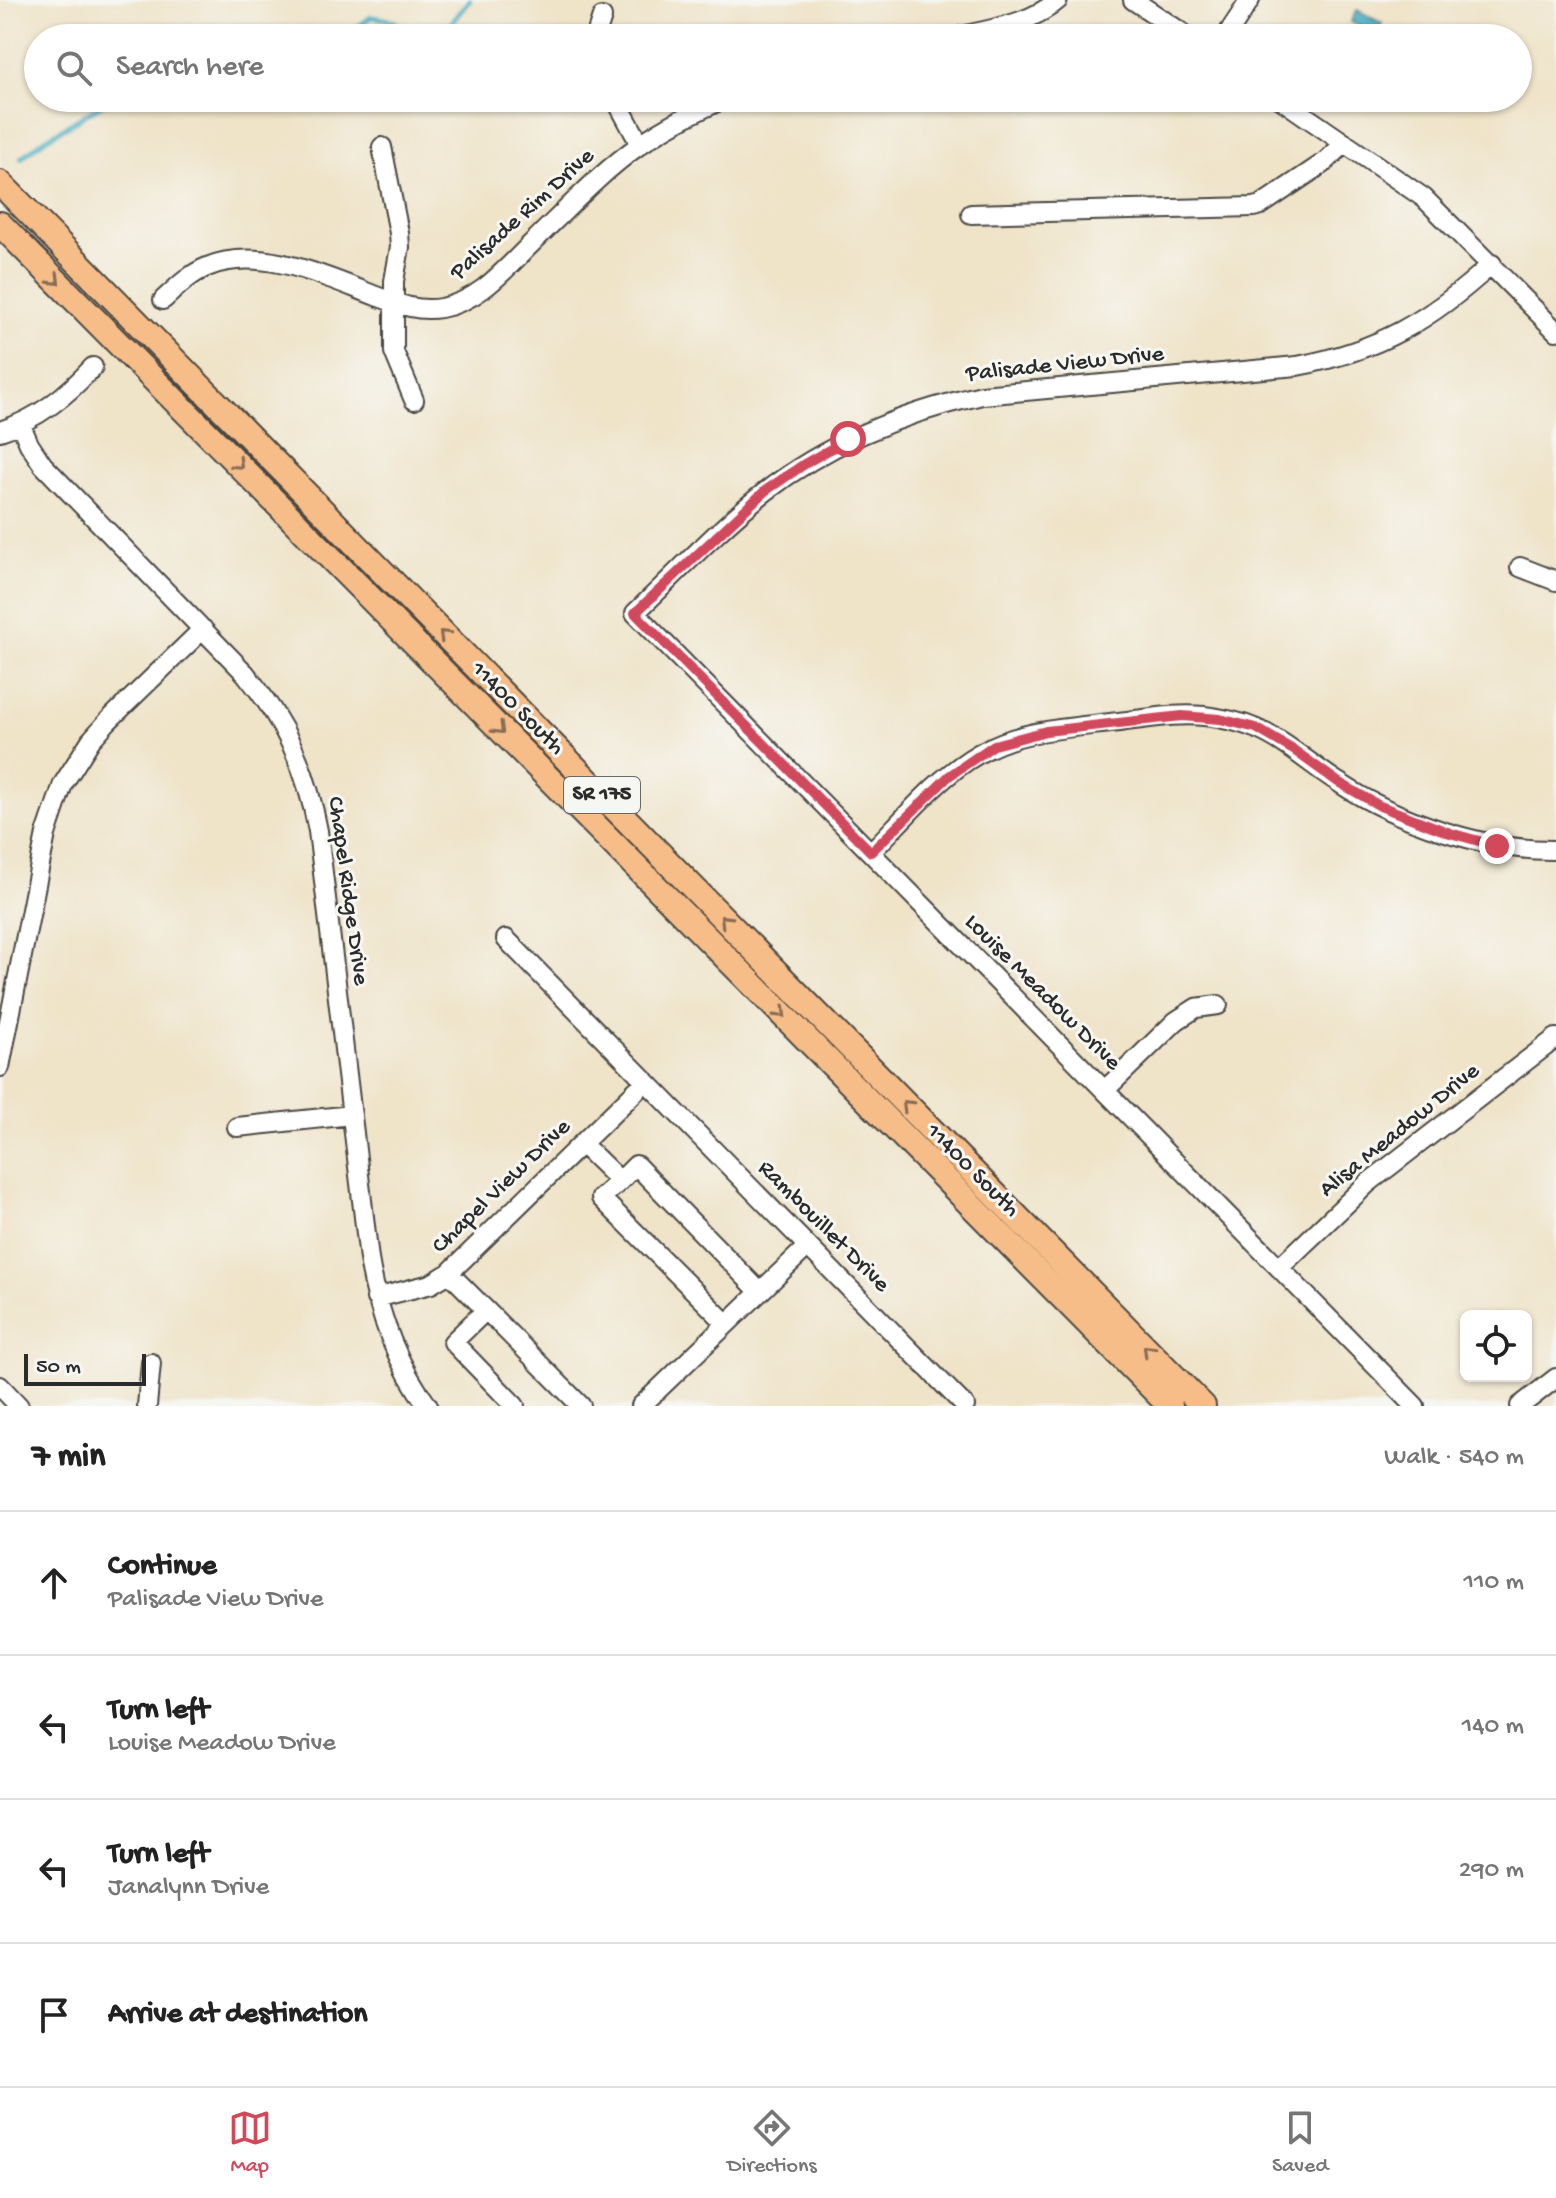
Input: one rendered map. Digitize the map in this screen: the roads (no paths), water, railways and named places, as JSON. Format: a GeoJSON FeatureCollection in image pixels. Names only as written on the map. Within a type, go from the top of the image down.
{"type":"FeatureCollection","features":[{"type":"Feature","properties":{"kind":"main road","name":"11400 South"},"geometry":{"type":"LineString","coordinates":[[0,183],[1203,1406]]}},
{"type":"Feature","properties":{"kind":"main road","name":"11400 South"},"geometry":{"type":"LineString","coordinates":[[0,224],[1170,1406]]}},
{"type":"Feature","properties":{"kind":"street"},"geometry":{"type":"LineString","coordinates":[[1010,24],[1036,15],[1058,0]]}},
{"type":"Feature","properties":{"kind":"street"},"geometry":{"type":"LineString","coordinates":[[1133,0],[1169,24]]}},
{"type":"Feature","properties":{"kind":"street"},"geometry":{"type":"LineString","coordinates":[[1234,24],[1250,0]]}},
{"type":"Feature","properties":{"kind":"street"},"geometry":{"type":"LineString","coordinates":[[600,24],[602,17]]}},
{"type":"Feature","properties":{"kind":"street"},"geometry":{"type":"LineString","coordinates":[[623,112],[640,144]]}},
{"type":"Feature","properties":{"kind":"street","name":"Palisade Rim Drive"},"geometry":{"type":"LineString","coordinates":[[163,300],[205,268],[229,261],[253,259],[278,262],[414,309],[454,305],[480,293],[592,185],[640,144],[696,112]]}},
{"type":"Feature","properties":{"kind":"street"},"geometry":{"type":"LineString","coordinates":[[1300,112],[1424,198],[1556,331]]}},
{"type":"Feature","properties":{"kind":"street"},"geometry":{"type":"LineString","coordinates":[[971,214],[1254,207],[1325,162],[1345,143]]}},
{"type":"Feature","properties":{"kind":"street"},"geometry":{"type":"LineString","coordinates":[[382,147],[399,233],[394,352],[414,400]]}},
{"type":"Feature","properties":{"kind":"street","name":"Palisade View Drive"},"geometry":{"type":"LineString","coordinates":[[635,613],[765,491],[827,451],[892,421],[982,395],[1297,366],[1334,359],[1371,347],[1432,315],[1492,264]]}},
{"type":"Feature","properties":{"kind":"street"},"geometry":{"type":"LineString","coordinates":[[0,431],[21,425],[60,400],[93,367]]}},
{"type":"Feature","properties":{"kind":"street","name":"Chapel Ridge Drive"},"geometry":{"type":"LineString","coordinates":[[21,425],[43,465],[203,629],[269,702],[288,733],[302,765],[318,831],[376,1298],[388,1337],[405,1372],[428,1406]]}},
{"type":"Feature","properties":{"kind":"street"},"geometry":{"type":"LineString","coordinates":[[1520,567],[1556,581]]}},
{"type":"Feature","properties":{"kind":"street","name":"Louise Meadow Drive"},"geometry":{"type":"LineString","coordinates":[[635,613],[1415,1406]]}},
{"type":"Feature","properties":{"kind":"street"},"geometry":{"type":"LineString","coordinates":[[0,1067],[46,834],[63,784],[91,740],[108,721],[203,629]]}},
{"type":"Feature","properties":{"kind":"street"},"geometry":{"type":"LineString","coordinates":[[871,852],[949,776],[994,745],[1046,731],[1182,716],[1220,719],[1256,728],[1369,801],[1450,833],[1497,846],[1556,850]]}},
{"type":"Feature","properties":{"kind":"street","name":"Rambouillet Drive"},"geometry":{"type":"LineString","coordinates":[[506,939],[965,1406]]}},
{"type":"Feature","properties":{"kind":"street"},"geometry":{"type":"LineString","coordinates":[[0,953],[20,958]]}},
{"type":"Feature","properties":{"kind":"street"},"geometry":{"type":"LineString","coordinates":[[1105,1090],[1176,1021],[1196,1008],[1218,1005]]}},
{"type":"Feature","properties":{"kind":"street","name":"Alisa Meadow Drive"},"geometry":{"type":"LineString","coordinates":[[1279,1268],[1361,1189],[1556,1038]]}},
{"type":"Feature","properties":{"kind":"street","name":"Chapel View Drive"},"geometry":{"type":"LineString","coordinates":[[376,1298],[431,1284],[449,1273],[646,1081]]}},
{"type":"Feature","properties":{"kind":"street"},"geometry":{"type":"LineString","coordinates":[[237,1127],[352,1115]]}},
{"type":"Feature","properties":{"kind":"street"},"geometry":{"type":"LineString","coordinates":[[582,1144],[620,1181]]}},
{"type":"Feature","properties":{"kind":"street"},"geometry":{"type":"LineString","coordinates":[[726,1323],[601,1198],[636,1165],[759,1291]]}},
{"type":"Feature","properties":{"kind":"street"},"geometry":{"type":"LineString","coordinates":[[641,1406],[808,1246]]}},
{"type":"Feature","properties":{"kind":"street"},"geometry":{"type":"LineString","coordinates":[[449,1273],[581,1406]]}},
{"type":"Feature","properties":{"kind":"street"},"geometry":{"type":"LineString","coordinates":[[486,1310],[453,1342],[515,1406]]}},
{"type":"Feature","properties":{"kind":"street"},"geometry":{"type":"LineString","coordinates":[[147,1406],[151,1363]]}},
{"type":"Feature","properties":{"kind":"street"},"geometry":{"type":"LineString","coordinates":[[1520,1406],[1556,1378]]}},
{"type":"Feature","properties":{"kind":"street"},"geometry":{"type":"LineString","coordinates":[[0,1386],[19,1406]]}},
{"type":"Feature","properties":{"kind":"water"},"geometry":{"type":"Polygon","coordinates":[[[1357,10],[1382,23],[1355,24],[1351,22],[1357,10]]]}},
{"type":"Feature","properties":{"kind":"waterway"},"geometry":{"type":"LineString","coordinates":[[450,24],[470,0]]}},
{"type":"Feature","properties":{"kind":"waterway"},"geometry":{"type":"LineString","coordinates":[[361,24],[371,17],[384,18],[397,24]]}},
{"type":"Feature","properties":{"kind":"waterway"},"geometry":{"type":"LineString","coordinates":[[21,158],[90,112]]}}]}
